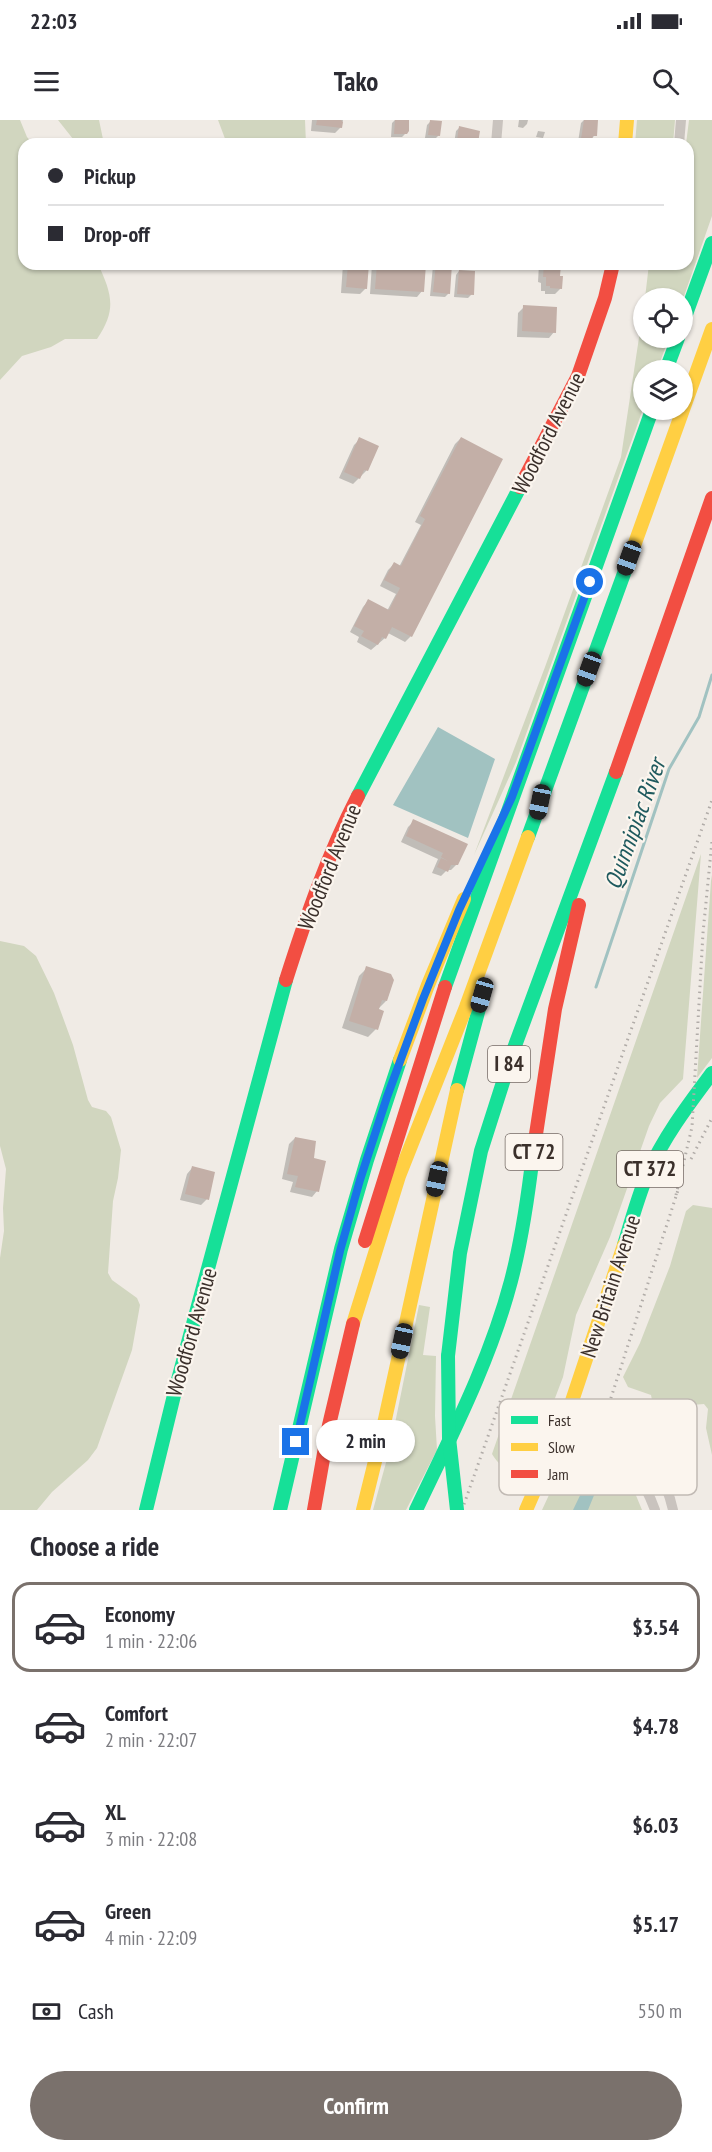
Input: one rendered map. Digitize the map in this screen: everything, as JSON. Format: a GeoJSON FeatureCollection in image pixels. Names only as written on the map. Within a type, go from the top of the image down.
{"type":"FeatureCollection","features":[{"type":"Feature","properties":{"kind":"main road"},"geometry":{"type":"LineString","coordinates":[[626,138],[627,120]]}},
{"type":"Feature","properties":{"kind":"main road"},"geometry":{"type":"LineString","coordinates":[[693,295],[712,243]]}},
{"type":"Feature","properties":{"kind":"main road","name":"Woodford Avenue"},"geometry":{"type":"LineString","coordinates":[[146,1510],[166,1421],[257,1086],[294,958],[321,877],[354,804],[573,386],[593,334],[611,270]]}},
{"type":"Feature","properties":{"kind":"main road"},"geometry":{"type":"LineString","coordinates":[[314,1510],[339,1379],[366,1276],[400,1174],[470,995],[712,329]]}},
{"type":"Feature","properties":{"kind":"main road"},"geometry":{"type":"LineString","coordinates":[[339,1379],[342,1344],[350,1300],[381,1187],[431,1027],[648,420]]}},
{"type":"Feature","properties":{"kind":"main road","name":"I 84"},"geometry":{"type":"LineString","coordinates":[[457,1510],[448,1438],[448,1356],[460,1249],[483,1143],[520,1031],[612,782],[712,498]]}},
{"type":"Feature","properties":{"kind":"main road","name":"CT 72"},"geometry":{"type":"LineString","coordinates":[[416,1510],[479,1374],[508,1292],[525,1216],[544,1072],[559,986],[573,926],[605,819],[612,782]]}},
{"type":"Feature","properties":{"kind":"main road"},"geometry":{"type":"LineString","coordinates":[[280,1510],[330,1290],[371,1145],[403,1051],[445,945],[512,797]]}},
{"type":"Feature","properties":{"kind":"main road"},"geometry":{"type":"LineString","coordinates":[[363,1510],[460,1075],[482,995],[531,844],[540,802]]}},
{"type":"Feature","properties":{"kind":"main road","name":"New Britain Avenue"},"geometry":{"type":"LineString","coordinates":[[573,1399],[647,1175],[676,1120],[712,1073]]}},
{"type":"Feature","properties":{"kind":"main road","name":"New Britain Avenue"},"geometry":{"type":"LineString","coordinates":[[526,1510],[533,1495]]}},
{"type":"Feature","properties":{"kind":"street"},"geometry":{"type":"LineString","coordinates":[[496,138],[498,120]]}},
{"type":"Feature","properties":{"kind":"street"},"geometry":{"type":"LineString","coordinates":[[680,138],[681,120]]}},
{"type":"Feature","properties":{"kind":"street"},"geometry":{"type":"LineString","coordinates":[[648,1495],[655,1510]]}},
{"type":"Feature","properties":{"kind":"street"},"geometry":{"type":"LineString","coordinates":[[668,1495],[673,1510]]}},
{"type":"Feature","properties":{"kind":"green space"},"geometry":{"type":"Polygon","coordinates":[[[0,120],[20,120],[28,138],[18,138],[18,270],[101,270],[107,284],[110,310],[108,319],[97,339],[65,339],[51,347],[22,356],[0,380],[0,120]]]}},
{"type":"Feature","properties":{"kind":"green space"},"geometry":{"type":"Polygon","coordinates":[[[58,120],[99,120],[103,138],[72,138],[58,120]]]}},
{"type":"Feature","properties":{"kind":"green space"},"geometry":{"type":"Polygon","coordinates":[[[218,120],[305,120],[306,138],[225,138],[218,120]]]}},
{"type":"Feature","properties":{"kind":"green space"},"geometry":{"type":"Polygon","coordinates":[[[637,120],[675,120],[674,138],[636,138],[637,120]]]}},
{"type":"Feature","properties":{"kind":"green space"},"geometry":{"type":"Polygon","coordinates":[[[689,120],[712,120],[712,216],[694,268],[694,138],[687,138],[689,120]]]}},
{"type":"Feature","properties":{"kind":"green space"},"geometry":{"type":"Polygon","coordinates":[[[648,270],[693,270],[687,288],[646,288],[648,270]]]}},
{"type":"Feature","properties":{"kind":"green space"},"geometry":{"type":"Polygon","coordinates":[[[637,348],[665,348],[661,360],[636,360],[637,348]]]}},
{"type":"Feature","properties":{"kind":"green space"},"geometry":{"type":"Polygon","coordinates":[[[633,377],[633,420],[639,420],[516,762],[474,855],[545,667],[621,457],[633,377]]]}},
{"type":"Feature","properties":{"kind":"green space"},"geometry":{"type":"Polygon","coordinates":[[[701,854],[683,1079],[660,1103],[649,1126],[610,1237],[576,1315],[563,1377],[555,1399],[511,1399],[701,854]]]}},
{"type":"Feature","properties":{"kind":"green space"},"geometry":{"type":"Polygon","coordinates":[[[712,875],[712,1058],[697,1078],[711,881],[712,875]]]}},
{"type":"Feature","properties":{"kind":"green space"},"geometry":{"type":"Polygon","coordinates":[[[0,941],[24,946],[36,956],[54,993],[73,1045],[88,1100],[92,1107],[106,1111],[111,1117],[121,1150],[113,1201],[108,1273],[112,1280],[137,1298],[140,1305],[132,1350],[97,1448],[88,1460],[52,1492],[37,1510],[0,1510],[0,1258],[4,1231],[6,1169],[0,1146],[0,941]]]}},
{"type":"Feature","properties":{"kind":"green space"},"geometry":{"type":"Polygon","coordinates":[[[693,1205],[712,1208],[712,1455],[706,1428],[708,1409],[704,1404],[697,1405],[697,1399],[652,1399],[651,1395],[628,1387],[623,1377],[640,1343],[670,1266],[686,1211],[693,1205]]]}},
{"type":"Feature","properties":{"kind":"green space"},"geometry":{"type":"Polygon","coordinates":[[[419,1305],[430,1307],[423,1355],[436,1356],[437,1450],[406,1510],[373,1510],[390,1448],[419,1305]]]}},
{"type":"Feature","properties":{"kind":"green space"},"geometry":{"type":"Polygon","coordinates":[[[499,1434],[499,1463],[492,1454],[499,1434]]]}},
{"type":"Feature","properties":{"kind":"green space"},"geometry":{"type":"Polygon","coordinates":[[[549,1495],[636,1495],[642,1510],[542,1510],[549,1495]]]}},
{"type":"Feature","properties":{"kind":"water"},"geometry":{"type":"Polygon","coordinates":[[[438,727],[495,759],[468,838],[393,805],[438,727]]]}},
{"type":"Feature","properties":{"kind":"water"},"geometry":{"type":"Polygon","coordinates":[[[580,1495],[594,1495],[588,1510],[573,1510],[580,1495]]]}},
{"type":"Feature","properties":{"kind":"building"},"geometry":{"type":"Polygon","coordinates":[[[317,120],[341,120],[342,128],[316,125],[317,120]]]}},
{"type":"Feature","properties":{"kind":"building"},"geometry":{"type":"Polygon","coordinates":[[[395,120],[409,120],[407,134],[394,134],[395,120]]]}},
{"type":"Feature","properties":{"kind":"building"},"geometry":{"type":"Polygon","coordinates":[[[430,120],[442,121],[440,136],[428,135],[430,120]]]}},
{"type":"Feature","properties":{"kind":"building"},"geometry":{"type":"Polygon","coordinates":[[[584,120],[598,120],[597,136],[581,138],[584,120]]]}},
{"type":"Feature","properties":{"kind":"building"},"geometry":{"type":"Polygon","coordinates":[[[459,126],[480,131],[479,138],[457,138],[459,126]]]}},
{"type":"Feature","properties":{"kind":"building"},"geometry":{"type":"Polygon","coordinates":[[[347,270],[369,270],[367,289],[346,287],[347,270]]]}},
{"type":"Feature","properties":{"kind":"building"},"geometry":{"type":"Polygon","coordinates":[[[377,270],[426,270],[424,292],[375,289],[377,270]]]}},
{"type":"Feature","properties":{"kind":"building"},"geometry":{"type":"Polygon","coordinates":[[[435,270],[452,270],[450,294],[433,292],[435,270]]]}},
{"type":"Feature","properties":{"kind":"building"},"geometry":{"type":"Polygon","coordinates":[[[459,270],[475,271],[474,295],[457,294],[459,270]]]}},
{"type":"Feature","properties":{"kind":"building"},"geometry":{"type":"Polygon","coordinates":[[[544,270],[560,270],[560,276],[563,276],[562,289],[546,286],[546,277],[543,277],[544,270]]]}},
{"type":"Feature","properties":{"kind":"building"},"geometry":{"type":"Polygon","coordinates":[[[523,305],[557,307],[556,333],[522,331],[523,305]]]}},
{"type":"Feature","properties":{"kind":"building"},"geometry":{"type":"Polygon","coordinates":[[[359,437],[379,446],[368,471],[364,470],[360,479],[344,472],[359,437]]]}},
{"type":"Feature","properties":{"kind":"building"},"geometry":{"type":"Polygon","coordinates":[[[461,437],[503,459],[412,637],[392,627],[386,639],[382,637],[378,645],[361,636],[364,631],[354,626],[368,599],[389,610],[400,588],[384,580],[394,562],[401,566],[425,519],[420,516],[461,437]]]}},
{"type":"Feature","properties":{"kind":"building"},"geometry":{"type":"Polygon","coordinates":[[[413,819],[468,844],[458,865],[451,865],[448,872],[437,867],[441,858],[448,861],[441,857],[443,853],[406,836],[413,819]]]}},
{"type":"Feature","properties":{"kind":"building"},"geometry":{"type":"Polygon","coordinates":[[[366,966],[391,974],[394,980],[387,1001],[382,1000],[379,1009],[384,1011],[378,1030],[349,1021],[366,966]]]}},
{"type":"Feature","properties":{"kind":"building"},"geometry":{"type":"Polygon","coordinates":[[[295,1137],[316,1141],[314,1158],[326,1161],[319,1192],[295,1187],[298,1176],[287,1174],[295,1137]]]}},
{"type":"Feature","properties":{"kind":"building"},"geometry":{"type":"Polygon","coordinates":[[[192,1166],[215,1172],[209,1200],[185,1194],[192,1166]]]}},
{"type":"Feature","properties":{"kind":"waterway","name":"Quinnipiac River"},"geometry":{"type":"LineString","coordinates":[[596,987],[669,769],[699,717],[712,675]]}},
{"type":"Feature","properties":{"kind":"railway"},"geometry":{"type":"LineString","coordinates":[[501,1399],[712,800]]}},
{"type":"Feature","properties":{"kind":"railway"},"geometry":{"type":"LineString","coordinates":[[676,1195],[692,1127],[703,933],[712,841]]}},
{"type":"Feature","properties":{"kind":"railway"},"geometry":{"type":"LineString","coordinates":[[691,1159],[712,1118]]}},
{"type":"Feature","properties":{"kind":"railway"},"geometry":{"type":"LineString","coordinates":[[611,1399],[679,1187]]}},
{"type":"Feature","properties":{"kind":"railway"},"geometry":{"type":"LineString","coordinates":[[462,1510],[499,1405]]}},
{"type":"Feature","properties":{"kind":"traffic: fast"},"geometry":{"type":"LineString","coordinates":[[693,295],[712,243]]}},
{"type":"Feature","properties":{"kind":"traffic: fast"},"geometry":{"type":"LineString","coordinates":[[670,360],[674,348]]}},
{"type":"Feature","properties":{"kind":"traffic: fast"},"geometry":{"type":"LineString","coordinates":[[445,987],[648,420]]}},
{"type":"Feature","properties":{"kind":"traffic: fast"},"geometry":{"type":"LineString","coordinates":[[358,796],[520,487]]}},
{"type":"Feature","properties":{"kind":"traffic: fast"},"geometry":{"type":"LineString","coordinates":[[528,837],[630,557]]}},
{"type":"Feature","properties":{"kind":"traffic: fast"},"geometry":{"type":"LineString","coordinates":[[448,1356],[460,1253],[481,1151],[513,1051],[616,772]]}},
{"type":"Feature","properties":{"kind":"traffic: fast"},"geometry":{"type":"LineString","coordinates":[[146,1510],[176,1387],[286,980]]}},
{"type":"Feature","properties":{"kind":"traffic: fast"},"geometry":{"type":"LineString","coordinates":[[457,1090],[484,990]]}},
{"type":"Feature","properties":{"kind":"traffic: fast"},"geometry":{"type":"LineString","coordinates":[[280,1510],[341,1249],[400,1060]]}},
{"type":"Feature","properties":{"kind":"traffic: fast"},"geometry":{"type":"LineString","coordinates":[[624,1245],[653,1161],[676,1122],[712,1073]]}},
{"type":"Feature","properties":{"kind":"traffic: fast"},"geometry":{"type":"LineString","coordinates":[[416,1510],[469,1398],[502,1311],[521,1234],[533,1154]]}},
{"type":"Feature","properties":{"kind":"traffic: fast"},"geometry":{"type":"LineString","coordinates":[[448,1356],[449,1438],[457,1510]]}},
{"type":"Feature","properties":{"kind":"traffic: slow"},"geometry":{"type":"LineString","coordinates":[[626,138],[627,120]]}},
{"type":"Feature","properties":{"kind":"traffic: slow"},"geometry":{"type":"LineString","coordinates":[[630,557],[712,329]]}},
{"type":"Feature","properties":{"kind":"traffic: slow"},"geometry":{"type":"LineString","coordinates":[[353,1324],[399,1176],[466,1007],[528,837]]}},
{"type":"Feature","properties":{"kind":"traffic: slow"},"geometry":{"type":"LineString","coordinates":[[400,1060],[464,899]]}},
{"type":"Feature","properties":{"kind":"traffic: slow"},"geometry":{"type":"LineString","coordinates":[[363,1510],[457,1090]]}},
{"type":"Feature","properties":{"kind":"traffic: slow"},"geometry":{"type":"LineString","coordinates":[[573,1399],[624,1245]]}},
{"type":"Feature","properties":{"kind":"traffic: slow"},"geometry":{"type":"LineString","coordinates":[[526,1510],[533,1495]]}},
{"type":"Feature","properties":{"kind":"traffic: jam"},"geometry":{"type":"LineString","coordinates":[[520,487],[578,376],[605,298],[612,270]]}},
{"type":"Feature","properties":{"kind":"traffic: jam"},"geometry":{"type":"LineString","coordinates":[[616,772],[712,498]]}},
{"type":"Feature","properties":{"kind":"traffic: jam"},"geometry":{"type":"LineString","coordinates":[[286,980],[318,886],[358,796]]}},
{"type":"Feature","properties":{"kind":"traffic: jam"},"geometry":{"type":"LineString","coordinates":[[533,1154],[555,1009],[579,905]]}},
{"type":"Feature","properties":{"kind":"traffic: jam"},"geometry":{"type":"LineString","coordinates":[[365,1241],[445,987]]}},
{"type":"Feature","properties":{"kind":"traffic: jam"},"geometry":{"type":"LineString","coordinates":[[314,1510],[329,1425],[353,1324]]}},
{"type":"Feature","properties":{"kind":"route"},"geometry":{"type":"LineString","coordinates":[[296,1442],[340,1251],[387,1097],[459,910],[512,797],[590,582]]}}]}
